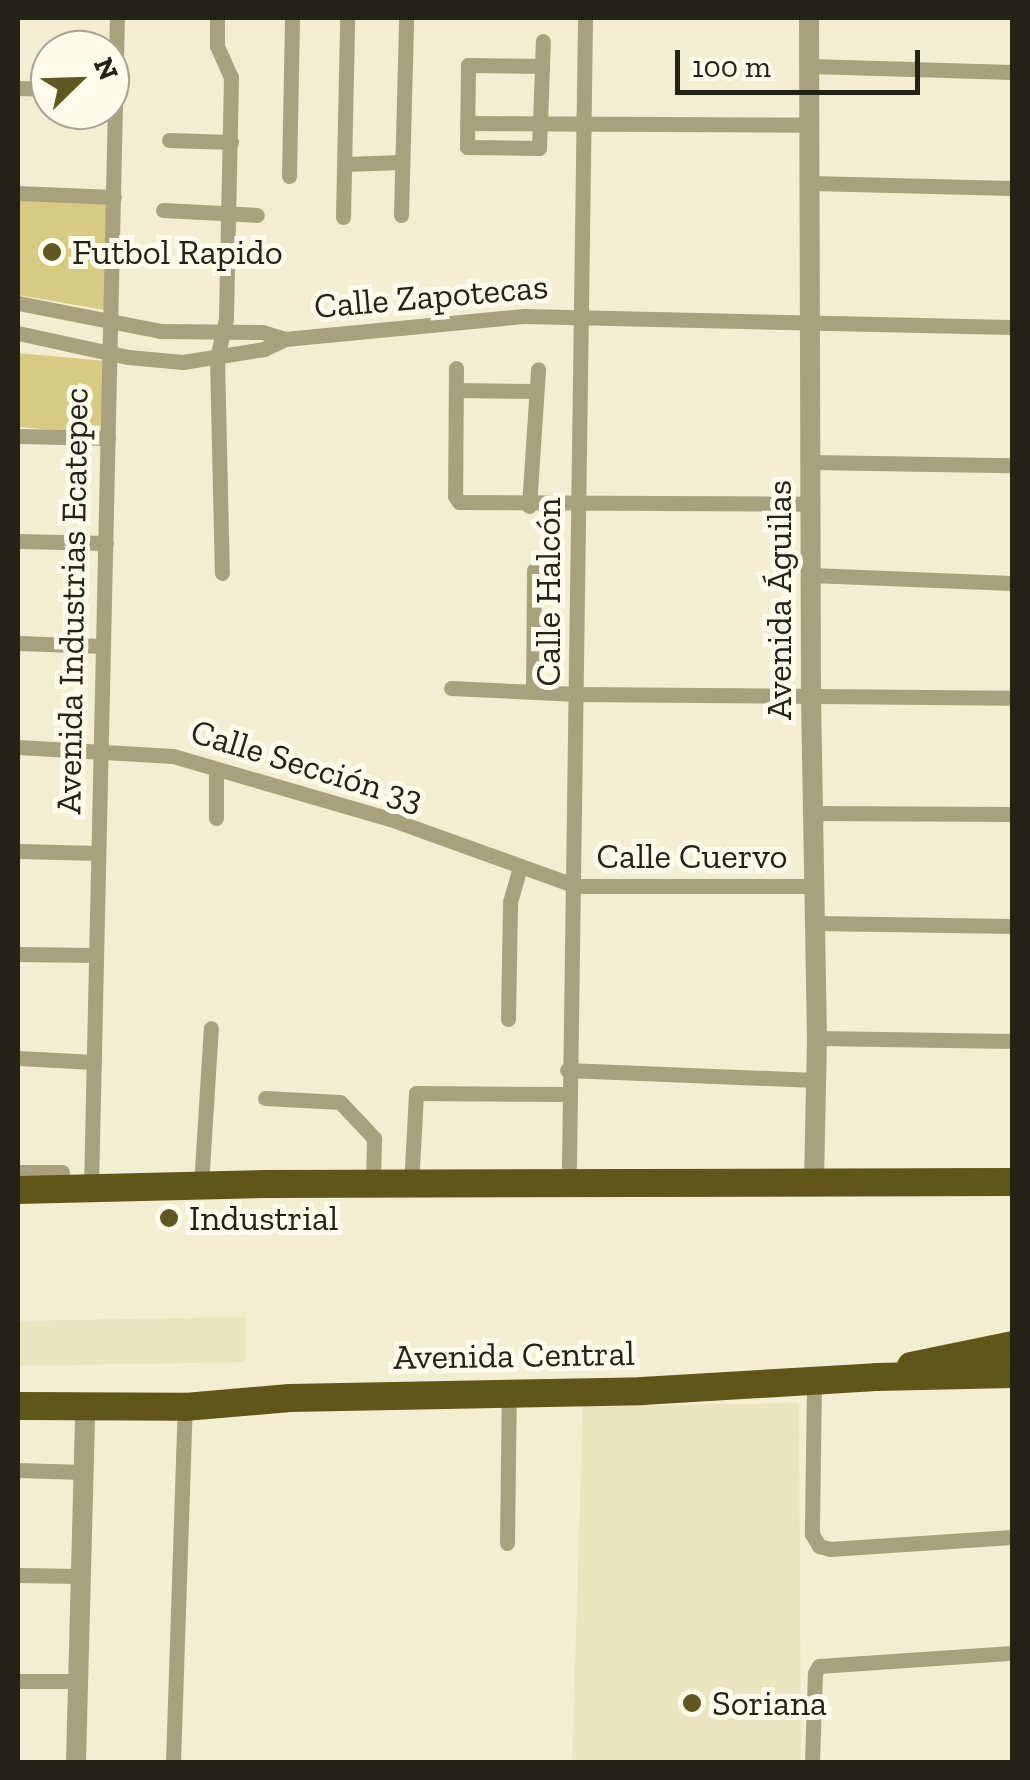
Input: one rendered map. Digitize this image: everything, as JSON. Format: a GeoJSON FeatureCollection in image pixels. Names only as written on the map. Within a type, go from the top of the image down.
{"type":"FeatureCollection","features":[{"type":"Feature","properties":{"kind":"highway"},"geometry":{"type":"LineString","coordinates":[[18,1190],[202,1185],[1012,1182]]}},
{"type":"Feature","properties":{"kind":"highway"},"geometry":{"type":"LineString","coordinates":[[876,1376],[952,1354],[1012,1345]]}},
{"type":"Feature","properties":{"kind":"highway","name":"Avenida Central"},"geometry":{"type":"LineString","coordinates":[[18,1406],[185,1407],[290,1398],[509,1390],[642,1391],[876,1376],[1012,1374]]}},
{"type":"Feature","properties":{"kind":"street"},"geometry":{"type":"LineString","coordinates":[[217,18],[217,46],[231,78],[229,214],[223,333],[217,358],[222,572]]}},
{"type":"Feature","properties":{"kind":"street"},"geometry":{"type":"LineString","coordinates":[[289,176],[292,18]]}},
{"type":"Feature","properties":{"kind":"street"},"geometry":{"type":"LineString","coordinates":[[343,217],[347,18]]}},
{"type":"Feature","properties":{"kind":"street"},"geometry":{"type":"LineString","coordinates":[[401,215],[406,18]]}},
{"type":"Feature","properties":{"kind":"street","name":"Calle Halcón"},"geometry":{"type":"LineString","coordinates":[[568,1166],[570,884],[578,694],[585,18]]}},
{"type":"Feature","properties":{"kind":"street","name":"Avenida Águilas"},"geometry":{"type":"LineString","coordinates":[[809,18],[811,697],[817,1038],[814,1182]]}},
{"type":"Feature","properties":{"kind":"street"},"geometry":{"type":"LineString","coordinates":[[542,66],[468,65],[467,147],[539,148],[543,41]]}},
{"type":"Feature","properties":{"kind":"street"},"geometry":{"type":"LineString","coordinates":[[810,66],[1012,72]]}},
{"type":"Feature","properties":{"kind":"street"},"geometry":{"type":"LineString","coordinates":[[468,123],[811,124]]}},
{"type":"Feature","properties":{"kind":"street","name":"Avenida Industrias Ecatepec"},"geometry":{"type":"LineString","coordinates":[[91,1186],[113,130]]}},
{"type":"Feature","properties":{"kind":"street"},"geometry":{"type":"LineString","coordinates":[[169,140],[230,142]]}},
{"type":"Feature","properties":{"kind":"street"},"geometry":{"type":"LineString","coordinates":[[345,164],[401,162]]}},
{"type":"Feature","properties":{"kind":"street"},"geometry":{"type":"LineString","coordinates":[[811,184],[1012,188]]}},
{"type":"Feature","properties":{"kind":"street"},"geometry":{"type":"LineString","coordinates":[[18,193],[114,196]]}},
{"type":"Feature","properties":{"kind":"street"},"geometry":{"type":"LineString","coordinates":[[163,210],[257,215]]}},
{"type":"Feature","properties":{"kind":"street","name":"Calle Zapotecas"},"geometry":{"type":"LineString","coordinates":[[18,303],[173,332],[262,332],[285,338],[582,314],[1012,327]]}},
{"type":"Feature","properties":{"kind":"street","name":"Calle Zapotecas"},"geometry":{"type":"LineString","coordinates":[[18,334],[111,353],[183,362],[264,349],[285,338]]}},
{"type":"Feature","properties":{"kind":"street"},"geometry":{"type":"LineString","coordinates":[[456,368],[456,500],[530,506],[810,504]]}},
{"type":"Feature","properties":{"kind":"street"},"geometry":{"type":"LineString","coordinates":[[530,506],[533,392],[538,369]]}},
{"type":"Feature","properties":{"kind":"street"},"geometry":{"type":"LineString","coordinates":[[456,390],[533,392]]}},
{"type":"Feature","properties":{"kind":"street"},"geometry":{"type":"LineString","coordinates":[[18,436],[108,438]]}},
{"type":"Feature","properties":{"kind":"street"},"geometry":{"type":"LineString","coordinates":[[811,462],[1012,465]]}},
{"type":"Feature","properties":{"kind":"street"},"geometry":{"type":"LineString","coordinates":[[18,541],[106,543]]}},
{"type":"Feature","properties":{"kind":"street"},"geometry":{"type":"LineString","coordinates":[[533,690],[534,570]]}},
{"type":"Feature","properties":{"kind":"street"},"geometry":{"type":"LineString","coordinates":[[812,576],[1012,582]]}},
{"type":"Feature","properties":{"kind":"street"},"geometry":{"type":"LineString","coordinates":[[18,643],[104,646]]}},
{"type":"Feature","properties":{"kind":"street"},"geometry":{"type":"LineString","coordinates":[[450,688],[578,694],[1012,698]]}},
{"type":"Feature","properties":{"kind":"street","name":"Calle Sección 33"},"geometry":{"type":"LineString","coordinates":[[18,746],[160,753],[390,819],[570,884]]}},
{"type":"Feature","properties":{"kind":"street"},"geometry":{"type":"LineString","coordinates":[[216,770],[216,818]]}},
{"type":"Feature","properties":{"kind":"street"},"geometry":{"type":"LineString","coordinates":[[813,813],[1012,814]]}},
{"type":"Feature","properties":{"kind":"street"},"geometry":{"type":"LineString","coordinates":[[18,851],[98,853]]}},
{"type":"Feature","properties":{"kind":"street"},"geometry":{"type":"LineString","coordinates":[[508,1018],[510,902],[520,867]]}},
{"type":"Feature","properties":{"kind":"street","name":"Calle Cuervo"},"geometry":{"type":"LineString","coordinates":[[570,884],[814,886]]}},
{"type":"Feature","properties":{"kind":"street"},"geometry":{"type":"LineString","coordinates":[[815,923],[1012,926]]}},
{"type":"Feature","properties":{"kind":"street"},"geometry":{"type":"LineString","coordinates":[[18,954],[96,954]]}},
{"type":"Feature","properties":{"kind":"street"},"geometry":{"type":"LineString","coordinates":[[202,1185],[211,1028]]}},
{"type":"Feature","properties":{"kind":"street"},"geometry":{"type":"LineString","coordinates":[[817,1038],[1012,1041]]}},
{"type":"Feature","properties":{"kind":"street"},"geometry":{"type":"LineString","coordinates":[[18,1058],[94,1062]]}},
{"type":"Feature","properties":{"kind":"street"},"geometry":{"type":"LineString","coordinates":[[568,1070],[816,1080]]}},
{"type":"Feature","properties":{"kind":"street"},"geometry":{"type":"LineString","coordinates":[[411,1187],[416,1093],[568,1094]]}},
{"type":"Feature","properties":{"kind":"street"},"geometry":{"type":"LineString","coordinates":[[265,1098],[340,1102],[374,1138],[373,1187]]}},
{"type":"Feature","properties":{"kind":"street"},"geometry":{"type":"LineString","coordinates":[[18,1172],[62,1172]]}},
{"type":"Feature","properties":{"kind":"street"},"geometry":{"type":"LineString","coordinates":[[814,1382],[812,1534],[819,1546],[830,1550],[1012,1537]]}},
{"type":"Feature","properties":{"kind":"street"},"geometry":{"type":"LineString","coordinates":[[507,1543],[509,1390]]}},
{"type":"Feature","properties":{"kind":"street"},"geometry":{"type":"LineString","coordinates":[[173,1762],[185,1407]]}},
{"type":"Feature","properties":{"kind":"street"},"geometry":{"type":"LineString","coordinates":[[76,1762],[85,1408]]}},
{"type":"Feature","properties":{"kind":"street"},"geometry":{"type":"LineString","coordinates":[[18,1470],[83,1472]]}},
{"type":"Feature","properties":{"kind":"street"},"geometry":{"type":"LineString","coordinates":[[18,1575],[80,1576]]}},
{"type":"Feature","properties":{"kind":"street"},"geometry":{"type":"LineString","coordinates":[[812,1762],[817,1667],[1012,1653]]}},
{"type":"Feature","properties":{"kind":"street"},"geometry":{"type":"LineString","coordinates":[[18,1682],[79,1681]]}},
{"type":"Feature","properties":{"kind":"shaded area"},"geometry":{"type":"Polygon","coordinates":[[[18,198],[109,204],[105,310],[18,295],[18,198]]]}},
{"type":"Feature","properties":{"kind":"shaded area"},"geometry":{"type":"Polygon","coordinates":[[[18,353],[106,361],[100,434],[18,427],[18,353]]]}},
{"type":"Feature","properties":{"kind":"shaded area"},"geometry":{"type":"Polygon","coordinates":[[[245,1317],[245,1362],[18,1366],[18,1321],[245,1317]]]}},
{"type":"Feature","properties":{"kind":"shaded area"},"geometry":{"type":"Polygon","coordinates":[[[799,1403],[801,1762],[572,1762],[583,1406],[799,1403]]]}},
{"type":"Feature","properties":{"kind":"place","name":"Futbol Rapido"},"geometry":{"type":"Point","coordinates":[52,252]}},
{"type":"Feature","properties":{"kind":"place","name":"Industrial"},"geometry":{"type":"Point","coordinates":[169,1218]}},
{"type":"Feature","properties":{"kind":"place","name":"Soriana"},"geometry":{"type":"Point","coordinates":[692,1703]}}]}
